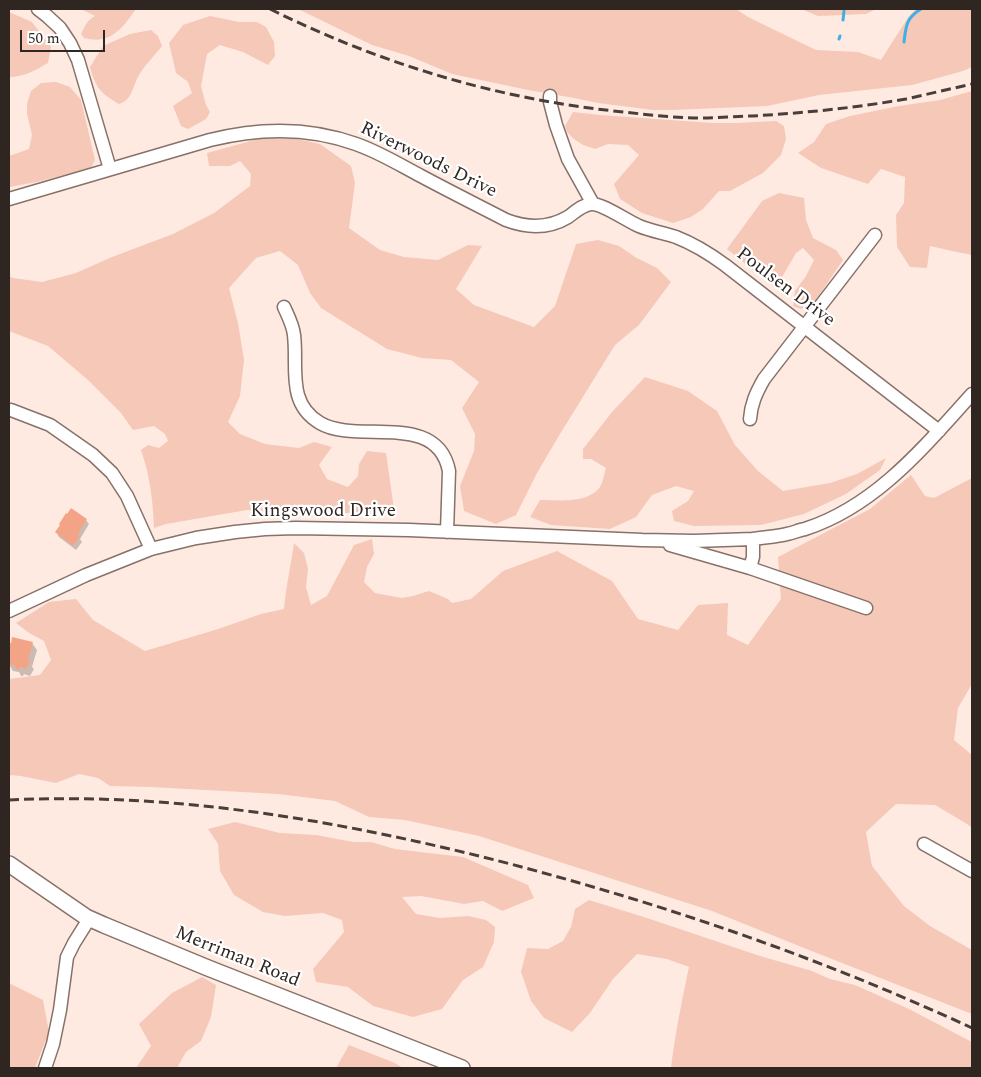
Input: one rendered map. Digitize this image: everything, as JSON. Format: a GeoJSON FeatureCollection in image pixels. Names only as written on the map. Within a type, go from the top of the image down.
{"type":"FeatureCollection","features":[{"type":"Feature","properties":{"kind":"main road","name":"Merriman Road"},"geometry":{"type":"LineString","coordinates":[[9,864],[89,919],[462,1068]]}},
{"type":"Feature","properties":{"kind":"street"},"geometry":{"type":"LineString","coordinates":[[38,9],[60,28],[78,60],[110,169]]}},
{"type":"Feature","properties":{"kind":"street"},"geometry":{"type":"LineString","coordinates":[[550,96],[556,125],[571,165],[593,204]]}},
{"type":"Feature","properties":{"kind":"street","name":"Riverwoods Drive"},"geometry":{"type":"LineString","coordinates":[[9,199],[228,135],[282,131],[332,137],[378,153],[519,225],[532,227],[555,223],[567,218],[583,206],[593,204]]}},
{"type":"Feature","properties":{"kind":"street","name":"Poulsen Drive"},"geometry":{"type":"LineString","coordinates":[[593,204],[600,205],[641,227],[675,237],[708,253],[939,431]]}},
{"type":"Feature","properties":{"kind":"street"},"geometry":{"type":"LineString","coordinates":[[750,419],[751,408],[764,379],[875,235]]}},
{"type":"Feature","properties":{"kind":"street"},"geometry":{"type":"LineString","coordinates":[[284,307],[294,333],[296,386],[300,402],[311,416],[326,426],[345,430],[406,432],[419,436],[441,451],[447,461],[449,471],[446,532]]}},
{"type":"Feature","properties":{"kind":"street","name":"Kingswood Drive"},"geometry":{"type":"LineString","coordinates":[[9,611],[86,575],[151,549],[196,538],[235,532],[296,528],[694,541],[753,539],[787,534],[817,524],[847,510],[874,492],[900,471],[972,394]]}},
{"type":"Feature","properties":{"kind":"street"},"geometry":{"type":"LineString","coordinates":[[11,410],[50,425],[93,455],[112,474],[127,496],[151,549]]}},
{"type":"Feature","properties":{"kind":"street"},"geometry":{"type":"LineString","coordinates":[[750,568],[753,557],[753,539]]}},
{"type":"Feature","properties":{"kind":"street","name":"Kingswood Drive"},"geometry":{"type":"LineString","coordinates":[[653,540],[750,568],[866,608]]}},
{"type":"Feature","properties":{"kind":"street"},"geometry":{"type":"LineString","coordinates":[[924,844],[972,871]]}},
{"type":"Feature","properties":{"kind":"street"},"geometry":{"type":"LineString","coordinates":[[45,1068],[53,1044],[60,1010],[67,957],[89,919]]}},
{"type":"Feature","properties":{"kind":"shaded area"},"geometry":{"type":"Polygon","coordinates":[[[81,9],[136,9],[126,23],[114,34],[93,40],[84,38],[81,34],[88,21],[95,16],[81,9]]]}},
{"type":"Feature","properties":{"kind":"shaded area"},"geometry":{"type":"Polygon","coordinates":[[[298,9],[736,9],[748,17],[816,50],[858,52],[881,60],[909,16],[916,9],[972,9],[972,67],[912,85],[819,95],[767,106],[653,110],[598,103],[452,74],[409,56],[372,45],[298,9]]]}},
{"type":"Feature","properties":{"kind":"shaded area"},"geometry":{"type":"Polygon","coordinates":[[[801,9],[876,9],[866,14],[818,16],[801,9]]]}},
{"type":"Feature","properties":{"kind":"shaded area"},"geometry":{"type":"Polygon","coordinates":[[[9,12],[32,22],[51,47],[48,63],[34,71],[14,77],[9,77],[9,12]]]}},
{"type":"Feature","properties":{"kind":"shaded area"},"geometry":{"type":"Polygon","coordinates":[[[210,16],[239,22],[257,22],[266,27],[274,42],[275,56],[268,65],[243,52],[220,45],[207,54],[201,86],[210,112],[206,119],[188,129],[181,126],[173,106],[192,93],[188,82],[176,73],[169,43],[183,25],[210,16]]]}},
{"type":"Feature","properties":{"kind":"shaded area"},"geometry":{"type":"Polygon","coordinates":[[[151,30],[158,36],[162,46],[141,71],[127,100],[119,104],[100,89],[94,80],[90,67],[103,46],[130,34],[151,30]]]}},
{"type":"Feature","properties":{"kind":"shaded area"},"geometry":{"type":"Polygon","coordinates":[[[56,82],[70,87],[81,100],[95,160],[91,168],[9,187],[9,156],[29,149],[32,135],[27,114],[27,104],[31,91],[41,83],[56,82]]]}},
{"type":"Feature","properties":{"kind":"shaded area"},"geometry":{"type":"Polygon","coordinates":[[[972,91],[972,255],[930,246],[927,268],[910,267],[897,247],[896,215],[904,203],[905,177],[881,169],[868,184],[821,168],[798,153],[814,142],[826,124],[850,116],[940,100],[972,91]]]}},
{"type":"Feature","properties":{"kind":"shaded area"},"geometry":{"type":"Polygon","coordinates":[[[573,112],[712,123],[776,121],[784,126],[786,139],[781,155],[763,173],[730,191],[719,191],[703,209],[691,217],[673,223],[642,213],[620,199],[614,184],[639,155],[628,145],[608,144],[595,149],[583,145],[567,132],[565,126],[573,112]]]}},
{"type":"Feature","properties":{"kind":"shaded area"},"geometry":{"type":"Polygon","coordinates":[[[262,138],[297,139],[320,144],[351,166],[355,183],[349,228],[380,250],[404,257],[438,260],[468,245],[482,246],[456,289],[474,305],[534,327],[555,306],[576,244],[598,240],[619,246],[635,257],[657,268],[671,282],[639,325],[615,345],[537,473],[516,515],[496,524],[464,511],[460,486],[474,451],[475,434],[462,408],[479,382],[451,360],[422,358],[387,349],[321,308],[310,293],[298,265],[280,251],[256,258],[229,288],[238,323],[244,360],[240,396],[228,422],[240,434],[265,444],[299,448],[314,442],[332,447],[319,465],[327,479],[348,487],[358,476],[359,464],[367,451],[386,453],[394,509],[344,513],[306,509],[277,512],[247,510],[166,524],[154,528],[147,469],[141,450],[148,445],[159,448],[168,441],[165,434],[154,426],[133,430],[121,413],[88,380],[48,346],[9,331],[9,276],[42,282],[76,273],[173,234],[214,213],[250,186],[251,174],[240,161],[230,166],[209,166],[207,153],[262,138]]]}},
{"type":"Feature","properties":{"kind":"shaded area"},"geometry":{"type":"Polygon","coordinates":[[[779,193],[804,198],[806,220],[813,238],[836,250],[843,260],[813,304],[801,309],[793,306],[795,291],[806,276],[814,260],[803,248],[796,253],[778,284],[758,274],[727,249],[762,201],[779,193]]]}},
{"type":"Feature","properties":{"kind":"shaded area"},"geometry":{"type":"Polygon","coordinates":[[[645,377],[688,391],[717,411],[735,445],[758,471],[783,491],[830,483],[857,474],[886,458],[880,470],[846,494],[804,514],[761,525],[694,526],[674,521],[672,511],[688,501],[694,491],[676,486],[652,495],[636,517],[610,529],[551,525],[530,517],[540,500],[580,499],[588,496],[600,487],[606,468],[591,459],[583,459],[583,449],[612,412],[645,377]]]}},
{"type":"Feature","properties":{"kind":"shaded area"},"geometry":{"type":"Polygon","coordinates":[[[911,475],[925,496],[934,498],[972,478],[972,684],[958,708],[954,740],[972,755],[972,828],[935,805],[896,804],[866,832],[872,866],[904,906],[930,926],[972,950],[972,1014],[712,911],[479,836],[405,820],[369,817],[335,801],[278,794],[110,786],[98,778],[79,774],[56,783],[9,775],[9,679],[40,675],[51,660],[44,641],[16,623],[49,602],[76,599],[93,620],[145,651],[261,614],[284,609],[294,543],[304,553],[308,569],[306,587],[311,605],[327,596],[354,545],[372,539],[374,554],[367,567],[364,582],[375,593],[402,598],[429,591],[448,599],[452,603],[471,599],[503,571],[557,551],[612,581],[638,619],[678,630],[698,605],[728,603],[727,635],[748,645],[781,599],[778,557],[870,509],[911,475]]]}},
{"type":"Feature","properties":{"kind":"shaded area"},"geometry":{"type":"Polygon","coordinates":[[[235,822],[280,833],[316,835],[353,842],[371,842],[395,849],[463,857],[528,885],[534,898],[502,911],[483,901],[464,904],[421,896],[402,897],[416,914],[440,918],[468,916],[486,920],[495,927],[494,942],[483,967],[463,980],[442,1009],[413,1017],[373,1006],[348,987],[316,982],[313,969],[344,932],[342,920],[323,913],[285,916],[263,912],[234,895],[220,871],[218,844],[208,829],[235,822]]]}},
{"type":"Feature","properties":{"kind":"shaded area"},"geometry":{"type":"Polygon","coordinates":[[[589,900],[812,971],[830,979],[855,985],[909,1009],[972,1042],[972,1068],[671,1068],[689,967],[667,959],[637,954],[613,979],[590,1013],[572,1032],[544,1018],[531,1001],[521,972],[527,948],[548,949],[563,941],[571,927],[575,909],[589,900]]]}},
{"type":"Feature","properties":{"kind":"shaded area"},"geometry":{"type":"Polygon","coordinates":[[[202,977],[216,985],[211,1017],[201,1041],[186,1052],[177,1068],[136,1068],[151,1046],[139,1024],[172,993],[202,977]]]}},
{"type":"Feature","properties":{"kind":"shaded area"},"geometry":{"type":"Polygon","coordinates":[[[9,983],[43,1000],[49,1032],[35,1068],[9,1068],[9,983]]]}},
{"type":"Feature","properties":{"kind":"shaded area"},"geometry":{"type":"Polygon","coordinates":[[[349,1045],[395,1063],[403,1068],[336,1068],[349,1045]]]}},
{"type":"Feature","properties":{"kind":"building"},"geometry":{"type":"Polygon","coordinates":[[[71,508],[87,519],[78,534],[80,536],[73,546],[55,532],[71,508]]]}},
{"type":"Feature","properties":{"kind":"building"},"geometry":{"type":"Polygon","coordinates":[[[12,637],[33,642],[28,661],[31,661],[26,669],[20,667],[19,670],[16,669],[16,666],[9,664],[9,643],[11,643],[12,637]]]}},
{"type":"Feature","properties":{"kind":"waterway"},"geometry":{"type":"LineString","coordinates":[[904,42],[905,31],[910,19],[921,9]]}},
{"type":"Feature","properties":{"kind":"waterway"},"geometry":{"type":"LineString","coordinates":[[843,20],[844,11]]}},
{"type":"Feature","properties":{"kind":"railway"},"geometry":{"type":"LineString","coordinates":[[270,9],[355,47],[442,77],[532,99],[644,114],[709,118],[810,112],[906,99],[972,84]]}},
{"type":"Feature","properties":{"kind":"railway"},"geometry":{"type":"LineString","coordinates":[[9,800],[132,800],[254,812],[315,821],[495,860],[617,894],[737,933],[856,978],[972,1028]]}}]}
